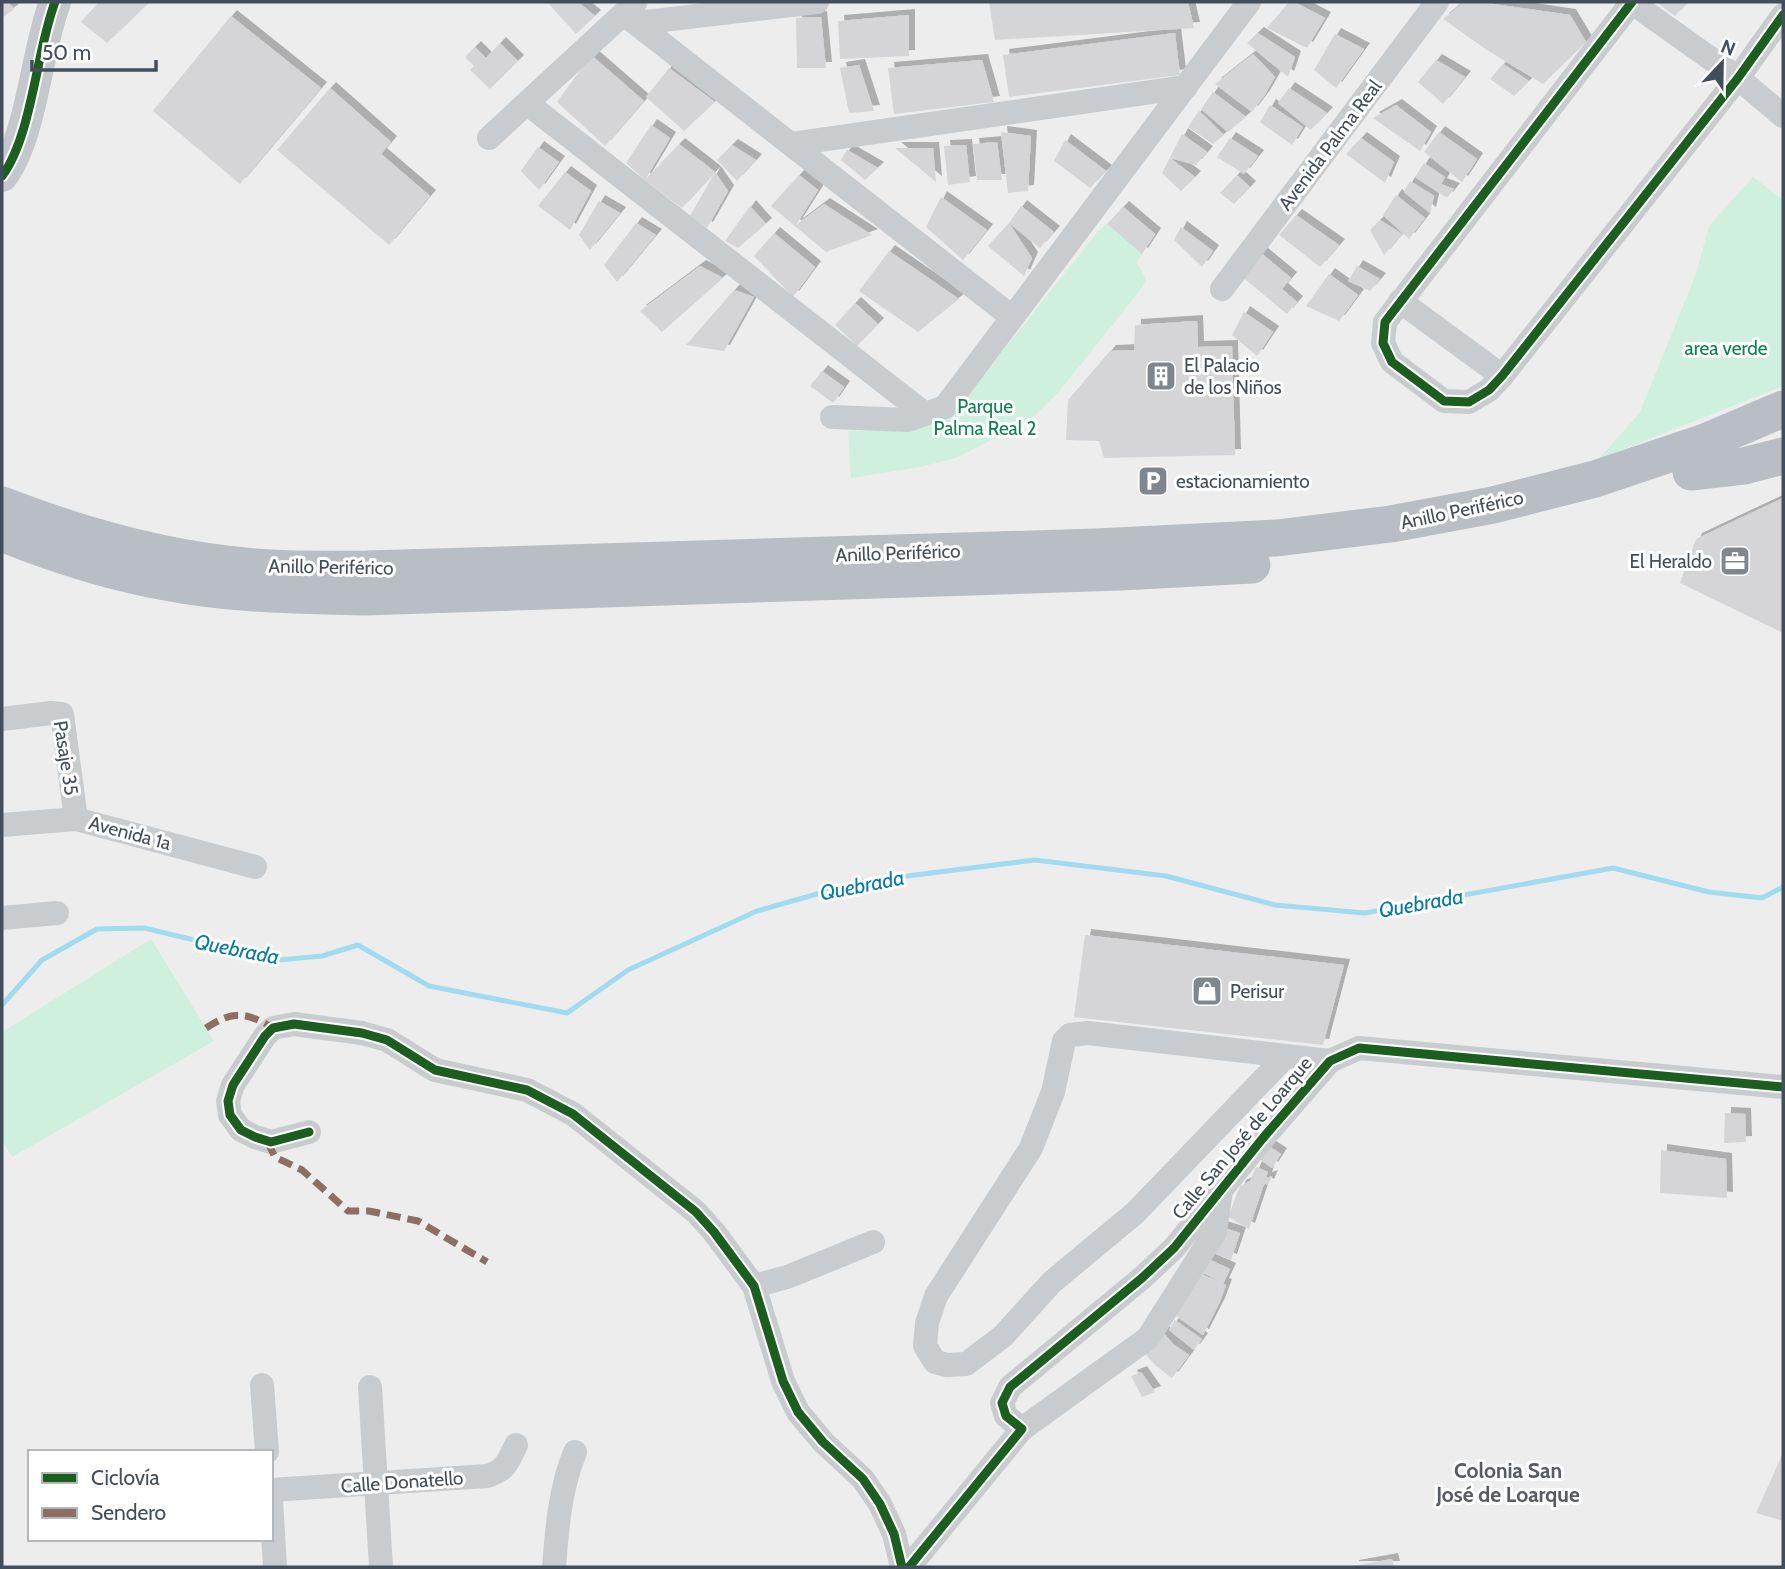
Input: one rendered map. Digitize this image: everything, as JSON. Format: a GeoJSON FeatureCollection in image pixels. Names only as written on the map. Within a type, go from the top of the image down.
{"type":"FeatureCollection","features":[{"type":"Feature","properties":{"kind":"highway","name":"Anillo Periférico"},"geometry":{"type":"LineString","coordinates":[[2,505],[61,528],[171,556],[269,568],[394,568],[1096,547],[1277,538],[1391,524],[1531,496],[1595,479],[1705,442],[1783,409]]}},
{"type":"Feature","properties":{"kind":"highway","name":"Anillo Periférico"},"geometry":{"type":"LineString","coordinates":[[2,533],[48,552],[166,582],[263,594],[364,597],[1108,573],[1290,563],[1452,536],[1617,498],[1783,435]]}},
{"type":"Feature","properties":{"kind":"highway"},"geometry":{"type":"LineString","coordinates":[[1691,472],[1744,466],[1783,456]]}},
{"type":"Feature","properties":{"kind":"main road"},"geometry":{"type":"LineString","coordinates":[[2,176],[21,134],[46,25],[55,2]]}},
{"type":"Feature","properties":{"kind":"street"},"geometry":{"type":"LineString","coordinates":[[489,138],[633,13],[817,2]]}},
{"type":"Feature","properties":{"kind":"street"},"geometry":{"type":"LineString","coordinates":[[832,417],[908,420],[945,407],[1249,2]]}},
{"type":"Feature","properties":{"kind":"street","name":"Avenida Palma Real"},"geometry":{"type":"LineString","coordinates":[[1222,289],[1437,2]]}},
{"type":"Feature","properties":{"kind":"street"},"geometry":{"type":"LineString","coordinates":[[1783,15],[1738,78],[1489,390],[1469,402],[1444,401],[1392,362],[1382,343],[1385,322],[1632,2],[1738,78],[1783,116]]}},
{"type":"Feature","properties":{"kind":"street"},"geometry":{"type":"LineString","coordinates":[[633,13],[792,144],[1012,317]]}},
{"type":"Feature","properties":{"kind":"street"},"geometry":{"type":"LineString","coordinates":[[792,144],[1186,87]]}},
{"type":"Feature","properties":{"kind":"street"},"geometry":{"type":"LineString","coordinates":[[528,104],[925,414]]}},
{"type":"Feature","properties":{"kind":"street"},"geometry":{"type":"LineString","coordinates":[[1400,301],[1502,376]]}},
{"type":"Feature","properties":{"kind":"street","name":"Pasaje 35"},"geometry":{"type":"LineString","coordinates":[[2,719],[62,714],[76,819]]}},
{"type":"Feature","properties":{"kind":"street","name":"Avenida 1a"},"geometry":{"type":"LineString","coordinates":[[2,825],[76,819],[255,867]]}},
{"type":"Feature","properties":{"kind":"street"},"geometry":{"type":"LineString","coordinates":[[2,918],[57,913]]}},
{"type":"Feature","properties":{"kind":"street"},"geometry":{"type":"LineString","coordinates":[[309,1132],[271,1142],[241,1129],[230,1115],[228,1101],[233,1085],[273,1028],[294,1024],[362,1033],[387,1040],[435,1070],[527,1090],[573,1114],[696,1212],[754,1286],[783,1381],[797,1412],[823,1442],[863,1479],[880,1503],[894,1534],[902,1567]]}},
{"type":"Feature","properties":{"kind":"street"},"geometry":{"type":"LineString","coordinates":[[1286,1056],[1135,1213],[1052,1282],[1003,1336],[966,1364],[947,1365],[935,1362],[925,1346],[927,1323],[936,1296],[1031,1148],[1053,1093],[1064,1041],[1070,1035],[1088,1033],[1330,1061]]}},
{"type":"Feature","properties":{"kind":"street","name":"Calle San José de Loarque"},"geometry":{"type":"LineString","coordinates":[[1022,1429],[1006,1416],[1002,1403],[1010,1387],[1142,1278],[1174,1248],[1330,1061],[1359,1048],[1783,1087]]}},
{"type":"Feature","properties":{"kind":"street"},"geometry":{"type":"LineString","coordinates":[[909,1567],[1022,1429],[1148,1338],[1215,1232],[1221,1190]]}},
{"type":"Feature","properties":{"kind":"street"},"geometry":{"type":"LineString","coordinates":[[754,1286],[788,1277],[873,1242]]}},
{"type":"Feature","properties":{"kind":"street"},"geometry":{"type":"LineString","coordinates":[[261,1385],[267,1450]]}},
{"type":"Feature","properties":{"kind":"street"},"geometry":{"type":"LineString","coordinates":[[370,1387],[381,1567]]}},
{"type":"Feature","properties":{"kind":"street","name":"Calle Donatello"},"geometry":{"type":"LineString","coordinates":[[273,1490],[487,1476],[499,1473],[516,1445]]}},
{"type":"Feature","properties":{"kind":"street"},"geometry":{"type":"LineString","coordinates":[[554,1567],[557,1524],[566,1474],[575,1452]]}},
{"type":"Feature","properties":{"kind":"street"},"geometry":{"type":"LineString","coordinates":[[273,1534],[275,1567]]}},
{"type":"Feature","properties":{"kind":"green space","name":"area verde"},"geometry":{"type":"Polygon","coordinates":[[[1753,177],[1783,200],[1783,386],[1599,459],[1640,412],[1696,274],[1709,226],[1753,177]]]}},
{"type":"Feature","properties":{"kind":"green space","name":"Parque Palma Real 2"},"geometry":{"type":"Polygon","coordinates":[[[1107,224],[1142,254],[1137,262],[1146,279],[1142,288],[1058,393],[1029,421],[956,458],[920,467],[851,478],[848,431],[905,430],[990,367],[1099,230],[1107,224]]]}},
{"type":"Feature","properties":{"kind":"green space"},"geometry":{"type":"Polygon","coordinates":[[[151,939],[214,1041],[12,1157],[2,1140],[2,1032],[151,939]]]}},
{"type":"Feature","properties":{"kind":"building"},"geometry":{"type":"Polygon","coordinates":[[[2,2],[8,2],[14,9],[2,18],[2,2]]]}},
{"type":"Feature","properties":{"kind":"building"},"geometry":{"type":"Polygon","coordinates":[[[99,2],[150,2],[107,43],[81,22],[99,2]]]}},
{"type":"Feature","properties":{"kind":"building"},"geometry":{"type":"Polygon","coordinates":[[[547,2],[578,2],[595,16],[576,34],[547,2]]]}},
{"type":"Feature","properties":{"kind":"building"},"geometry":{"type":"Polygon","coordinates":[[[989,2],[1188,2],[1194,28],[995,40],[989,2]]]}},
{"type":"Feature","properties":{"kind":"building"},"geometry":{"type":"Polygon","coordinates":[[[1289,2],[1325,18],[1307,48],[1267,28],[1289,2]]]}},
{"type":"Feature","properties":{"kind":"building"},"geometry":{"type":"Polygon","coordinates":[[[1464,2],[1570,15],[1586,42],[1543,84],[1443,19],[1464,2]]]}},
{"type":"Feature","properties":{"kind":"building"},"geometry":{"type":"Polygon","coordinates":[[[1656,2],[1687,2],[1675,16],[1656,2]]]}},
{"type":"Feature","properties":{"kind":"building"},"geometry":{"type":"Polygon","coordinates":[[[909,15],[909,56],[840,59],[838,21],[909,15]]]}},
{"type":"Feature","properties":{"kind":"building"},"geometry":{"type":"Polygon","coordinates":[[[231,16],[321,88],[240,184],[153,111],[231,16]]]}},
{"type":"Feature","properties":{"kind":"building"},"geometry":{"type":"Polygon","coordinates":[[[821,17],[826,68],[797,68],[796,18],[821,17]]]}},
{"type":"Feature","properties":{"kind":"building"},"geometry":{"type":"Polygon","coordinates":[[[1175,33],[1180,75],[1009,97],[1003,55],[1175,33]]]}},
{"type":"Feature","properties":{"kind":"building"},"geometry":{"type":"Polygon","coordinates":[[[1258,33],[1295,57],[1288,77],[1247,43],[1258,33]]]}},
{"type":"Feature","properties":{"kind":"building"},"geometry":{"type":"Polygon","coordinates":[[[1335,34],[1364,49],[1336,88],[1314,70],[1335,34]]]}},
{"type":"Feature","properties":{"kind":"building"},"geometry":{"type":"Polygon","coordinates":[[[500,43],[518,61],[490,89],[470,70],[474,66],[465,57],[475,47],[486,58],[500,43]]]}},
{"type":"Feature","properties":{"kind":"building"},"geometry":{"type":"Polygon","coordinates":[[[1253,54],[1275,77],[1252,112],[1215,84],[1253,54]]]}},
{"type":"Feature","properties":{"kind":"building"},"geometry":{"type":"Polygon","coordinates":[[[591,55],[644,101],[605,146],[557,102],[591,55]]]}},
{"type":"Feature","properties":{"kind":"building"},"geometry":{"type":"Polygon","coordinates":[[[982,60],[994,102],[894,114],[888,68],[982,60]]]}},
{"type":"Feature","properties":{"kind":"building"},"geometry":{"type":"Polygon","coordinates":[[[1436,60],[1465,77],[1443,104],[1418,82],[1436,60]]]}},
{"type":"Feature","properties":{"kind":"building"},"geometry":{"type":"Polygon","coordinates":[[[1503,64],[1529,81],[1514,96],[1490,79],[1503,64]]]}},
{"type":"Feature","properties":{"kind":"building"},"geometry":{"type":"Polygon","coordinates":[[[859,65],[874,111],[849,113],[840,68],[859,65]]]}},
{"type":"Feature","properties":{"kind":"building"},"geometry":{"type":"Polygon","coordinates":[[[669,68],[715,102],[684,131],[646,97],[669,68]]]}},
{"type":"Feature","properties":{"kind":"building"},"geometry":{"type":"Polygon","coordinates":[[[330,88],[391,142],[381,154],[430,196],[389,245],[277,150],[330,88]]]}},
{"type":"Feature","properties":{"kind":"building"},"geometry":{"type":"Polygon","coordinates":[[[1289,88],[1327,113],[1311,130],[1278,103],[1289,88]]]}},
{"type":"Feature","properties":{"kind":"building"},"geometry":{"type":"Polygon","coordinates":[[[1213,92],[1246,117],[1228,132],[1201,109],[1213,92]]]}},
{"type":"Feature","properties":{"kind":"building"},"geometry":{"type":"Polygon","coordinates":[[[1270,105],[1303,127],[1292,145],[1260,122],[1270,105]]]}},
{"type":"Feature","properties":{"kind":"building"},"geometry":{"type":"Polygon","coordinates":[[[1396,105],[1431,132],[1420,151],[1373,118],[1396,105]]]}},
{"type":"Feature","properties":{"kind":"building"},"geometry":{"type":"Polygon","coordinates":[[[1199,111],[1224,135],[1213,144],[1188,127],[1199,111]]]}},
{"type":"Feature","properties":{"kind":"building"},"geometry":{"type":"Polygon","coordinates":[[[651,125],[670,138],[645,180],[626,163],[651,125]]]}},
{"type":"Feature","properties":{"kind":"building"},"geometry":{"type":"Polygon","coordinates":[[[1001,132],[1031,136],[1028,191],[1008,193],[1001,132]]]}},
{"type":"Feature","properties":{"kind":"building"},"geometry":{"type":"Polygon","coordinates":[[[1439,132],[1477,159],[1462,182],[1424,152],[1439,132]]]}},
{"type":"Feature","properties":{"kind":"building"},"geometry":{"type":"Polygon","coordinates":[[[1182,134],[1207,152],[1196,165],[1170,158],[1195,177],[1181,191],[1162,173],[1182,134]]]}},
{"type":"Feature","properties":{"kind":"building"},"geometry":{"type":"Polygon","coordinates":[[[1230,138],[1258,156],[1244,174],[1217,157],[1230,138]]]}},
{"type":"Feature","properties":{"kind":"building"},"geometry":{"type":"Polygon","coordinates":[[[1361,138],[1394,162],[1385,183],[1346,154],[1361,138]]]}},
{"type":"Feature","properties":{"kind":"building"},"geometry":{"type":"Polygon","coordinates":[[[1065,140],[1106,171],[1090,188],[1054,161],[1065,140]]]}},
{"type":"Feature","properties":{"kind":"building"},"geometry":{"type":"Polygon","coordinates":[[[997,142],[1002,180],[977,180],[973,144],[997,142]]]}},
{"type":"Feature","properties":{"kind":"building"},"geometry":{"type":"Polygon","coordinates":[[[679,144],[715,172],[682,208],[645,180],[679,144]]]}},
{"type":"Feature","properties":{"kind":"building"},"geometry":{"type":"Polygon","coordinates":[[[732,145],[756,160],[737,181],[717,160],[732,145]]]}},
{"type":"Feature","properties":{"kind":"building"},"geometry":{"type":"Polygon","coordinates":[[[966,145],[970,182],[948,185],[944,146],[966,145]]]}},
{"type":"Feature","properties":{"kind":"building"},"geometry":{"type":"Polygon","coordinates":[[[538,147],[559,162],[539,190],[521,171],[538,147]]]}},
{"type":"Feature","properties":{"kind":"building"},"geometry":{"type":"Polygon","coordinates":[[[895,148],[933,148],[936,182],[895,148]]]}},
{"type":"Feature","properties":{"kind":"building"},"geometry":{"type":"Polygon","coordinates":[[[847,150],[878,168],[865,180],[841,160],[847,150]]]}},
{"type":"Feature","properties":{"kind":"building"},"geometry":{"type":"Polygon","coordinates":[[[1424,163],[1445,177],[1441,184],[1454,189],[1447,198],[1415,177],[1424,163]]]}},
{"type":"Feature","properties":{"kind":"building"},"geometry":{"type":"Polygon","coordinates":[[[565,172],[591,191],[570,230],[538,206],[565,172]]]}},
{"type":"Feature","properties":{"kind":"building"},"geometry":{"type":"Polygon","coordinates":[[[715,172],[728,191],[707,228],[690,216],[715,172]]]}},
{"type":"Feature","properties":{"kind":"building"},"geometry":{"type":"Polygon","coordinates":[[[799,175],[818,190],[796,225],[824,204],[872,235],[826,252],[771,206],[799,175]]]}},
{"type":"Feature","properties":{"kind":"building"},"geometry":{"type":"Polygon","coordinates":[[[1237,175],[1250,187],[1234,204],[1220,193],[1237,175]]]}},
{"type":"Feature","properties":{"kind":"building"},"geometry":{"type":"Polygon","coordinates":[[[1410,181],[1434,196],[1430,213],[1404,192],[1410,181]]]}},
{"type":"Feature","properties":{"kind":"building"},"geometry":{"type":"Polygon","coordinates":[[[1396,195],[1425,218],[1409,239],[1383,215],[1396,195]]]}},
{"type":"Feature","properties":{"kind":"building"},"geometry":{"type":"Polygon","coordinates":[[[941,197],[987,230],[963,260],[926,227],[941,197]]]}},
{"type":"Feature","properties":{"kind":"building"},"geometry":{"type":"Polygon","coordinates":[[[599,201],[620,213],[590,250],[579,235],[599,201]]]}},
{"type":"Feature","properties":{"kind":"building"},"geometry":{"type":"Polygon","coordinates":[[[750,206],[766,224],[738,248],[725,241],[750,206]]]}},
{"type":"Feature","properties":{"kind":"building"},"geometry":{"type":"Polygon","coordinates":[[[1021,206],[1054,232],[1040,248],[1009,223],[1021,206]]]}},
{"type":"Feature","properties":{"kind":"building"},"geometry":{"type":"Polygon","coordinates":[[[1123,207],[1155,234],[1142,254],[1107,224],[1123,207]]]}},
{"type":"Feature","properties":{"kind":"building"},"geometry":{"type":"Polygon","coordinates":[[[1296,215],[1339,245],[1320,267],[1279,235],[1296,215]]]}},
{"type":"Feature","properties":{"kind":"building"},"geometry":{"type":"Polygon","coordinates":[[[1380,220],[1402,234],[1384,255],[1370,230],[1380,220]]]}},
{"type":"Feature","properties":{"kind":"building"},"geometry":{"type":"Polygon","coordinates":[[[636,223],[656,235],[617,282],[604,265],[636,223]]]}},
{"type":"Feature","properties":{"kind":"building"},"geometry":{"type":"Polygon","coordinates":[[[1009,223],[1032,258],[1024,276],[988,246],[1009,223]]]}},
{"type":"Feature","properties":{"kind":"building"},"geometry":{"type":"Polygon","coordinates":[[[1181,227],[1213,251],[1202,267],[1174,240],[1181,227]]]}},
{"type":"Feature","properties":{"kind":"building"},"geometry":{"type":"Polygon","coordinates":[[[774,233],[815,267],[793,297],[754,256],[774,233]]]}},
{"type":"Feature","properties":{"kind":"building"},"geometry":{"type":"Polygon","coordinates":[[[889,251],[959,299],[918,332],[859,291],[889,251]]]}},
{"type":"Feature","properties":{"kind":"building"},"geometry":{"type":"Polygon","coordinates":[[[1261,253],[1291,278],[1282,289],[1297,302],[1287,314],[1241,276],[1261,253]]]}},
{"type":"Feature","properties":{"kind":"building"},"geometry":{"type":"Polygon","coordinates":[[[700,266],[723,278],[662,332],[640,311],[700,266]]]}},
{"type":"Feature","properties":{"kind":"building"},"geometry":{"type":"Polygon","coordinates":[[[1357,266],[1380,279],[1370,291],[1348,281],[1357,266]]]}},
{"type":"Feature","properties":{"kind":"building"},"geometry":{"type":"Polygon","coordinates":[[[1329,274],[1358,295],[1339,321],[1306,306],[1329,274]]]}},
{"type":"Feature","properties":{"kind":"building"},"geometry":{"type":"Polygon","coordinates":[[[734,290],[754,297],[724,351],[686,345],[734,290]]]}},
{"type":"Feature","properties":{"kind":"building"},"geometry":{"type":"Polygon","coordinates":[[[855,303],[878,324],[857,346],[835,325],[855,303]]]}},
{"type":"Feature","properties":{"kind":"building"},"geometry":{"type":"Polygon","coordinates":[[[1244,312],[1273,332],[1257,356],[1232,335],[1244,312]]]}},
{"type":"Feature","properties":{"kind":"building","name":"El Palacio de los Niños"},"geometry":{"type":"Polygon","coordinates":[[[1197,321],[1198,347],[1232,346],[1235,455],[1104,458],[1099,441],[1066,440],[1068,400],[1110,351],[1134,350],[1135,325],[1197,321]]]}},
{"type":"Feature","properties":{"kind":"building"},"geometry":{"type":"Polygon","coordinates":[[[822,371],[844,387],[833,403],[810,386],[822,371]]]}},
{"type":"Feature","properties":{"kind":"building","name":"El Heraldo"},"geometry":{"type":"Polygon","coordinates":[[[1783,498],[1783,633],[1680,583],[1696,539],[1783,498]]]}},
{"type":"Feature","properties":{"kind":"building","name":"Perisur"},"geometry":{"type":"Polygon","coordinates":[[[1085,935],[1344,965],[1323,1045],[1074,1017],[1085,935]]]}},
{"type":"Feature","properties":{"kind":"building"},"geometry":{"type":"Polygon","coordinates":[[[1725,1113],[1745,1114],[1746,1142],[1724,1143],[1725,1113]]]}},
{"type":"Feature","properties":{"kind":"building"},"geometry":{"type":"Polygon","coordinates":[[[1264,1143],[1281,1154],[1272,1168],[1254,1155],[1264,1143]]]}},
{"type":"Feature","properties":{"kind":"building"},"geometry":{"type":"Polygon","coordinates":[[[1661,1150],[1726,1159],[1727,1198],[1660,1193],[1661,1150]]]}},
{"type":"Feature","properties":{"kind":"building"},"geometry":{"type":"Polygon","coordinates":[[[1256,1167],[1268,1172],[1266,1178],[1272,1176],[1268,1185],[1265,1183],[1263,1187],[1249,1229],[1228,1217],[1240,1186],[1250,1181],[1256,1167]]]}},
{"type":"Feature","properties":{"kind":"building"},"geometry":{"type":"Polygon","coordinates":[[[1221,1227],[1240,1233],[1231,1260],[1211,1252],[1221,1227]]]}},
{"type":"Feature","properties":{"kind":"building"},"geometry":{"type":"Polygon","coordinates":[[[1206,1258],[1230,1269],[1223,1284],[1226,1285],[1219,1304],[1203,1335],[1176,1316],[1201,1274],[1220,1282],[1200,1271],[1206,1258]]]}},
{"type":"Feature","properties":{"kind":"building"},"geometry":{"type":"Polygon","coordinates":[[[1175,1320],[1202,1339],[1194,1350],[1169,1330],[1175,1320]]]}},
{"type":"Feature","properties":{"kind":"building"},"geometry":{"type":"Polygon","coordinates":[[[1162,1331],[1173,1344],[1189,1355],[1172,1378],[1146,1355],[1162,1331]]]}},
{"type":"Feature","properties":{"kind":"building"},"geometry":{"type":"Polygon","coordinates":[[[1141,1372],[1155,1392],[1142,1397],[1131,1376],[1141,1372]]]}},
{"type":"Feature","properties":{"kind":"building"},"geometry":{"type":"Polygon","coordinates":[[[1783,1453],[1783,1521],[1756,1513],[1783,1453]]]}},
{"type":"Feature","properties":{"kind":"building"},"geometry":{"type":"Polygon","coordinates":[[[1392,1559],[1394,1567],[1353,1567],[1353,1566],[1392,1559]]]}},
{"type":"Feature","properties":{"kind":"waterway","name":"Quebrada"},"geometry":{"type":"LineString","coordinates":[[2,1005],[42,960],[97,929],[144,928],[278,960],[322,956],[358,945],[429,986],[567,1013],[628,970],[757,911],[859,882],[1035,860],[1166,876],[1275,905],[1365,913],[1613,868],[1709,892],[1762,898],[1783,887]]}},
{"type":"Feature","properties":{"kind":"marked path"},"geometry":{"type":"LineString","coordinates":[[206,1028],[224,1018],[240,1015],[273,1028]]}},
{"type":"Feature","properties":{"kind":"marked path"},"geometry":{"type":"LineString","coordinates":[[271,1142],[270,1147],[275,1157],[302,1170],[348,1211],[369,1211],[418,1221],[487,1262]]}},
{"type":"Feature","properties":{"kind":"cycle path"},"geometry":{"type":"LineString","coordinates":[[2,176],[12,159],[27,117],[55,2]]}},
{"type":"Feature","properties":{"kind":"cycle path"},"geometry":{"type":"LineString","coordinates":[[1632,2],[1385,322],[1383,343],[1392,362],[1444,401],[1469,402],[1489,390],[1502,376],[1738,78],[1783,15]]}},
{"type":"Feature","properties":{"kind":"cycle path"},"geometry":{"type":"LineString","coordinates":[[309,1132],[271,1142],[241,1130],[230,1115],[228,1101],[233,1085],[273,1028],[294,1024],[362,1033],[387,1040],[435,1070],[527,1090],[573,1114],[696,1212],[754,1286],[783,1381],[798,1412],[823,1442],[863,1479],[880,1504],[894,1534],[902,1567]]}},
{"type":"Feature","properties":{"kind":"cycle path"},"geometry":{"type":"LineString","coordinates":[[909,1567],[1022,1429],[1006,1416],[1002,1403],[1010,1387],[1142,1278],[1174,1248],[1263,1138],[1330,1061],[1359,1048],[1783,1087]]}},
{"type":"Feature","properties":{"kind":"place","name":"El Palacio de los Niños"},"geometry":{"type":"Point","coordinates":[1161,376]}},
{"type":"Feature","properties":{"kind":"place","name":"estacionamiento"},"geometry":{"type":"Point","coordinates":[1153,481]}},
{"type":"Feature","properties":{"kind":"place","name":"El Heraldo"},"geometry":{"type":"Point","coordinates":[1735,561]}},
{"type":"Feature","properties":{"kind":"place","name":"Perisur"},"geometry":{"type":"Point","coordinates":[1207,991]}},
{"type":"Feature","properties":{"kind":"district","name":"Colonia San José de Loarque"},"geometry":{"type":"Point","coordinates":[1508,1482]}}]}
